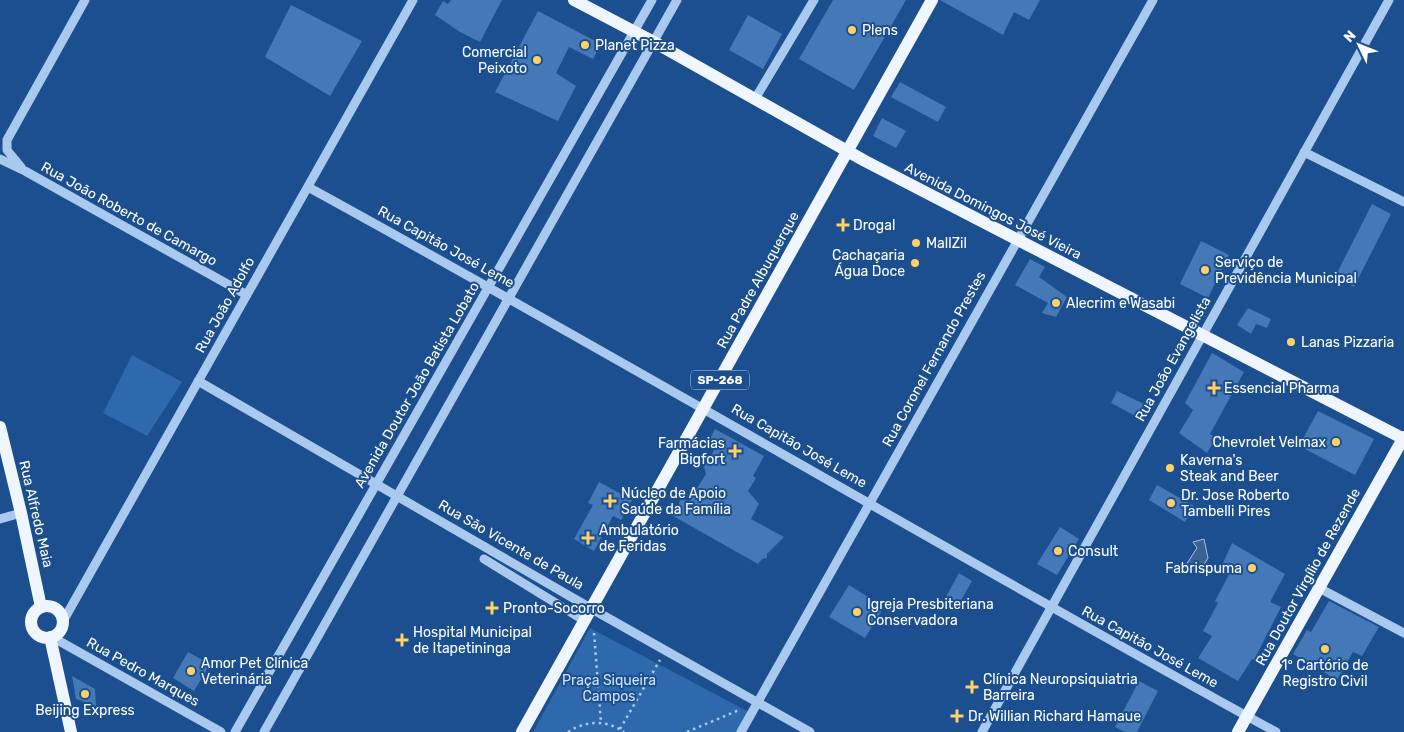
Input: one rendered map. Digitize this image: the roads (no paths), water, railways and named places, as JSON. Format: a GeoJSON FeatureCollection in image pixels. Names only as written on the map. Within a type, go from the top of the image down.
{"type":"FeatureCollection","features":[{"type":"Feature","properties":{"kind":"main road","name":"Avenida Domingos José Vieira"},"geometry":{"type":"LineString","coordinates":[[574,0],[654,42],[847,152],[1016,241],[1404,438]]}},
{"type":"Feature","properties":{"kind":"main road","name":"Rua Padre Albuquerque"},"geometry":{"type":"LineString","coordinates":[[522,732],[932,0]]}},
{"type":"Feature","properties":{"kind":"main road","name":"Rua Alfredo Maia"},"geometry":{"type":"LineString","coordinates":[[0,427],[21,512],[41,607]]}},
{"type":"Feature","properties":{"kind":"main road","name":"Rua Doutor Virgílio de Rezende"},"geometry":{"type":"LineString","coordinates":[[1238,732],[1404,438]]}},
{"type":"Feature","properties":{"kind":"main road"},"geometry":{"type":"LineString","coordinates":[[49,606],[58,610],[62,623],[60,630],[51,637],[37,635],[31,626],[32,616],[41,607],[49,606]]}},
{"type":"Feature","properties":{"kind":"main road"},"geometry":{"type":"LineString","coordinates":[[51,637],[71,732]]}},
{"type":"Feature","properties":{"kind":"street"},"geometry":{"type":"LineString","coordinates":[[25,171],[6,148],[13,128],[85,0]]}},
{"type":"Feature","properties":{"kind":"street","name":"Rua João Adolfo"},"geometry":{"type":"LineString","coordinates":[[62,623],[412,0]]}},
{"type":"Feature","properties":{"kind":"street","name":"Avenida Doutor João Batista Lobato"},"geometry":{"type":"LineString","coordinates":[[235,732],[652,0]]}},
{"type":"Feature","properties":{"kind":"street"},"geometry":{"type":"LineString","coordinates":[[264,732],[399,496],[677,0]]}},
{"type":"Feature","properties":{"kind":"street"},"geometry":{"type":"LineString","coordinates":[[755,99],[814,0]]}},
{"type":"Feature","properties":{"kind":"street","name":"Rua Coronel Fernando Prestes"},"geometry":{"type":"LineString","coordinates":[[741,732],[1153,0]]}},
{"type":"Feature","properties":{"kind":"street","name":"Rua João Evangelista"},"geometry":{"type":"LineString","coordinates":[[982,732],[1389,0]]}},
{"type":"Feature","properties":{"kind":"street"},"geometry":{"type":"LineString","coordinates":[[0,136],[13,128]]}},
{"type":"Feature","properties":{"kind":"street"},"geometry":{"type":"LineString","coordinates":[[1304,152],[1404,202]]}},
{"type":"Feature","properties":{"kind":"street","name":"Rua João Roberto de Camargo"},"geometry":{"type":"LineString","coordinates":[[0,159],[25,171],[247,295]]}},
{"type":"Feature","properties":{"kind":"street","name":"Rua Capitão José Leme"},"geometry":{"type":"LineString","coordinates":[[308,187],[704,407],[1051,608],[1276,732]]}},
{"type":"Feature","properties":{"kind":"street","name":"Rua São Vicente de Paula"},"geometry":{"type":"LineString","coordinates":[[198,381],[592,609],[810,732]]}},
{"type":"Feature","properties":{"kind":"street"},"geometry":{"type":"LineString","coordinates":[[0,519],[21,512]]}},
{"type":"Feature","properties":{"kind":"street"},"geometry":{"type":"LineString","coordinates":[[484,559],[584,624]]}},
{"type":"Feature","properties":{"kind":"street"},"geometry":{"type":"LineString","coordinates":[[1319,588],[1404,633]]}},
{"type":"Feature","properties":{"kind":"street","name":"Rua Pedro Marques"},"geometry":{"type":"LineString","coordinates":[[51,637],[221,732]]}},
{"type":"Feature","properties":{"kind":"place","name":"Plens"},"geometry":{"type":"Point","coordinates":[852,30]}},
{"type":"Feature","properties":{"kind":"place","name":"Planet Pizza"},"geometry":{"type":"Point","coordinates":[585,45]}},
{"type":"Feature","properties":{"kind":"place","name":"Comercial Peixoto"},"geometry":{"type":"Point","coordinates":[537,60]}},
{"type":"Feature","properties":{"kind":"place","name":"Drogal"},"geometry":{"type":"Point","coordinates":[843,225]}},
{"type":"Feature","properties":{"kind":"place","name":"MallZil"},"geometry":{"type":"Point","coordinates":[916,243]}},
{"type":"Feature","properties":{"kind":"place","name":"Cachaçaria Água Doce"},"geometry":{"type":"Point","coordinates":[915,263]}},
{"type":"Feature","properties":{"kind":"place","name":"Serviço de Previdência Municipal"},"geometry":{"type":"Point","coordinates":[1205,270]}},
{"type":"Feature","properties":{"kind":"place","name":"Alecrim e Wasabi"},"geometry":{"type":"Point","coordinates":[1056,303]}},
{"type":"Feature","properties":{"kind":"place","name":"Lanas Pizzaria"},"geometry":{"type":"Point","coordinates":[1291,342]}},
{"type":"Feature","properties":{"kind":"place","name":"Essencial Pharma"},"geometry":{"type":"Point","coordinates":[1214,388]}},
{"type":"Feature","properties":{"kind":"place","name":"Chevrolet Velmax"},"geometry":{"type":"Point","coordinates":[1336,442]}},
{"type":"Feature","properties":{"kind":"place","name":"Farmácias Bigfort"},"geometry":{"type":"Point","coordinates":[735,451]}},
{"type":"Feature","properties":{"kind":"place","name":"Kaverna's Steak and Beer"},"geometry":{"type":"Point","coordinates":[1170,468]}},
{"type":"Feature","properties":{"kind":"place","name":"Núcleo de Apoio Saúde da Família"},"geometry":{"type":"Point","coordinates":[610,501]}},
{"type":"Feature","properties":{"kind":"place","name":"Dr. Jose Roberto Tambelli Pires"},"geometry":{"type":"Point","coordinates":[1171,503]}},
{"type":"Feature","properties":{"kind":"place","name":"Ambulatório de Feridas"},"geometry":{"type":"Point","coordinates":[588,538]}},
{"type":"Feature","properties":{"kind":"place","name":"Consult"},"geometry":{"type":"Point","coordinates":[1058,551]}},
{"type":"Feature","properties":{"kind":"place","name":"Fabrispuma"},"geometry":{"type":"Point","coordinates":[1252,568]}},
{"type":"Feature","properties":{"kind":"place","name":"Pronto-Socorro"},"geometry":{"type":"Point","coordinates":[492,608]}},
{"type":"Feature","properties":{"kind":"place","name":"Igreja Presbiteriana Conservadora"},"geometry":{"type":"Point","coordinates":[857,612]}},
{"type":"Feature","properties":{"kind":"place","name":"Hospital Municipal de Itapetininga"},"geometry":{"type":"Point","coordinates":[402,640]}},
{"type":"Feature","properties":{"kind":"place","name":"1° Cartório de Registro Civil"},"geometry":{"type":"Point","coordinates":[1325,649]}},
{"type":"Feature","properties":{"kind":"place","name":"Amor Pet Clínica Veterinária"},"geometry":{"type":"Point","coordinates":[191,671]}},
{"type":"Feature","properties":{"kind":"place","name":"Clínica Neuropsiquiatria Barreira"},"geometry":{"type":"Point","coordinates":[972,687]}},
{"type":"Feature","properties":{"kind":"place","name":"Beijing Express"},"geometry":{"type":"Point","coordinates":[85,694]}},
{"type":"Feature","properties":{"kind":"place","name":"Dr. Willian Richard Hamaue"},"geometry":{"type":"Point","coordinates":[957,716]}},
{"type":"Feature","properties":{"kind":"park label","name":"Praça Siqueira Campos"},"geometry":{"type":"Point","coordinates":[609,688]}}]}
